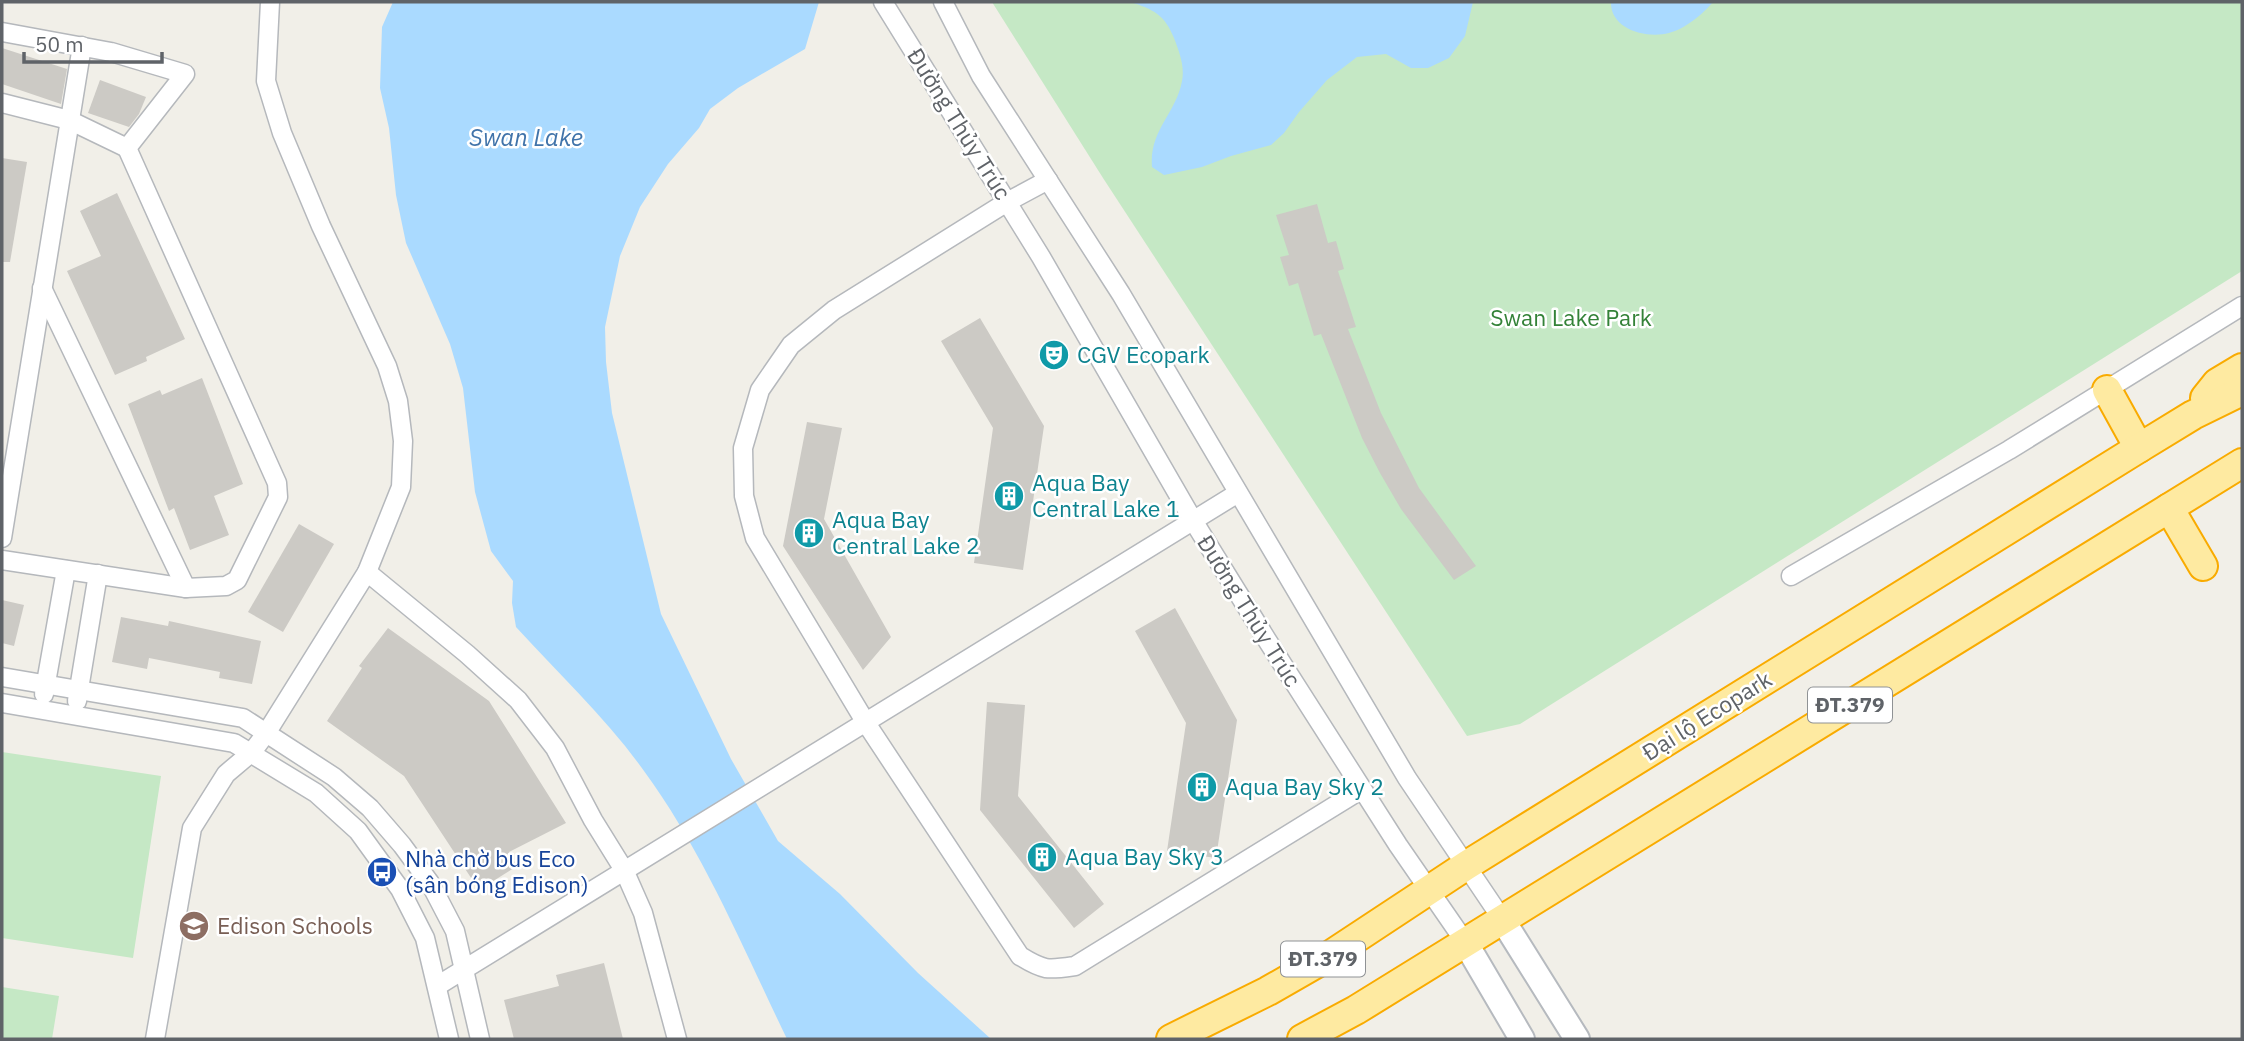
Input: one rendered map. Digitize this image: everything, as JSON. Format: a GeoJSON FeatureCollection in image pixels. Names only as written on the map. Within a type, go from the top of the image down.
{"type":"FeatureCollection","features":[{"type":"Feature","properties":{"kind":"highway"},"geometry":{"type":"LineString","coordinates":[[2193,415],[2217,383],[2242,368]]}},
{"type":"Feature","properties":{"kind":"highway"},"geometry":{"type":"LineString","coordinates":[[2107,390],[2139,448]]}},
{"type":"Feature","properties":{"kind":"highway","name":"Đại lộ Ecopark"},"geometry":{"type":"LineString","coordinates":[[1171,1039],[1268,991],[1329,956],[1467,865],[2139,448],[2193,415],[2242,391]]}},
{"type":"Feature","properties":{"kind":"highway","name":"ĐT.379"},"geometry":{"type":"LineString","coordinates":[[1302,1039],[1356,1010],[2240,465]]}},
{"type":"Feature","properties":{"kind":"highway"},"geometry":{"type":"LineString","coordinates":[[2169,508],[2203,566]]}},
{"type":"Feature","properties":{"kind":"main road"},"geometry":{"type":"LineString","coordinates":[[1502,919],[1577,1039]]}},
{"type":"Feature","properties":{"kind":"main road"},"geometry":{"type":"LineString","coordinates":[[1465,942],[1522,1039]]}},
{"type":"Feature","properties":{"kind":"street"},"geometry":{"type":"LineString","coordinates":[[155,1039],[192,828],[226,774],[252,752],[267,732],[367,572],[401,487],[402,441],[398,401],[387,366],[321,226],[282,133],[266,80],[270,2]]}},
{"type":"Feature","properties":{"kind":"street","name":"Đường Thủy Trúc"},"geometry":{"type":"LineString","coordinates":[[883,2],[1007,202],[1266,640],[1465,942]]}},
{"type":"Feature","properties":{"kind":"street","name":"Đường Thủy Trúc"},"geometry":{"type":"LineString","coordinates":[[943,2],[981,76],[1121,294],[1406,778],[1502,919]]}},
{"type":"Feature","properties":{"kind":"street"},"geometry":{"type":"LineString","coordinates":[[2,32],[111,52],[185,74],[127,148]]}},
{"type":"Feature","properties":{"kind":"street"},"geometry":{"type":"LineString","coordinates":[[2,538],[82,46]]}},
{"type":"Feature","properties":{"kind":"street"},"geometry":{"type":"LineString","coordinates":[[2,103],[69,120],[127,148],[279,491],[237,580],[226,586],[186,588],[2,560]]}},
{"type":"Feature","properties":{"kind":"street"},"geometry":{"type":"LineString","coordinates":[[1048,180],[1007,202],[834,310],[791,345],[760,390],[743,447],[744,496],[755,538],[866,723],[1020,956],[1040,968],[1075,966],[1362,789]]}},
{"type":"Feature","properties":{"kind":"street"},"geometry":{"type":"LineString","coordinates":[[41,288],[186,588]]}},
{"type":"Feature","properties":{"kind":"street"},"geometry":{"type":"LineString","coordinates":[[1791,576],[2009,450],[2242,306]]}},
{"type":"Feature","properties":{"kind":"street"},"geometry":{"type":"LineString","coordinates":[[437,986],[1238,493]]}},
{"type":"Feature","properties":{"kind":"street"},"geometry":{"type":"LineString","coordinates":[[42,709],[66,570]]}},
{"type":"Feature","properties":{"kind":"street"},"geometry":{"type":"LineString","coordinates":[[367,572],[518,699],[555,748],[593,820],[624,870],[643,913],[677,1039]]}},
{"type":"Feature","properties":{"kind":"street"},"geometry":{"type":"LineString","coordinates":[[75,715],[98,575]]}},
{"type":"Feature","properties":{"kind":"street"},"geometry":{"type":"LineString","coordinates":[[2,677],[243,718],[334,776],[370,808],[430,883],[455,931],[480,1039]]}},
{"type":"Feature","properties":{"kind":"street"},"geometry":{"type":"LineString","coordinates":[[2,702],[234,743],[316,793],[358,831],[400,889],[425,938],[449,1039]]}},
{"type":"Feature","properties":{"kind":"green space","name":"Swan Lake Park"},"geometry":{"type":"Polygon","coordinates":[[[992,2],[2242,2],[2242,271],[1520,724],[1467,736],[1103,178],[992,2]]]}},
{"type":"Feature","properties":{"kind":"green space"},"geometry":{"type":"Polygon","coordinates":[[[2,752],[161,776],[133,958],[2,938],[2,752]]]}},
{"type":"Feature","properties":{"kind":"green space"},"geometry":{"type":"Polygon","coordinates":[[[2,987],[59,996],[52,1039],[2,1039],[2,987]]]}},
{"type":"Feature","properties":{"kind":"water","name":"Swan Lake"},"geometry":{"type":"Polygon","coordinates":[[[393,2],[819,2],[805,49],[738,88],[710,109],[699,128],[668,164],[640,207],[620,256],[605,327],[612,413],[661,614],[731,759],[778,841],[840,894],[918,973],[991,1039],[787,1039],[722,902],[666,802],[614,733],[516,627],[512,603],[513,581],[491,551],[475,492],[463,388],[450,344],[406,243],[396,195],[389,128],[380,88],[382,27],[393,2]]]}},
{"type":"Feature","properties":{"kind":"water"},"geometry":{"type":"Polygon","coordinates":[[[1130,2],[1473,2],[1465,36],[1449,58],[1428,68],[1411,68],[1386,54],[1357,57],[1327,80],[1271,145],[1202,167],[1164,175],[1152,167],[1152,154],[1159,132],[1179,93],[1183,75],[1180,53],[1162,18],[1152,10],[1130,2]]]}},
{"type":"Feature","properties":{"kind":"water"},"geometry":{"type":"Polygon","coordinates":[[[1611,2],[1713,2],[1687,25],[1669,33],[1650,34],[1631,30],[1623,25],[1616,19],[1611,2]]]}},
{"type":"Feature","properties":{"kind":"building"},"geometry":{"type":"Polygon","coordinates":[[[2,48],[67,69],[61,104],[2,84],[2,48]]]}},
{"type":"Feature","properties":{"kind":"building"},"geometry":{"type":"Polygon","coordinates":[[[100,80],[146,97],[139,114],[129,127],[88,113],[100,80]]]}},
{"type":"Feature","properties":{"kind":"building"},"geometry":{"type":"Polygon","coordinates":[[[2,158],[27,162],[10,262],[2,262],[2,158]]]}},
{"type":"Feature","properties":{"kind":"building"},"geometry":{"type":"Polygon","coordinates":[[[117,193],[185,339],[146,357],[147,361],[115,375],[67,271],[101,256],[80,211],[117,193]]]}},
{"type":"Feature","properties":{"kind":"building"},"geometry":{"type":"Polygon","coordinates":[[[1317,204],[1328,243],[1336,241],[1344,269],[1338,271],[1356,327],[1348,329],[1381,413],[1419,488],[1476,566],[1454,580],[1401,509],[1380,473],[1362,438],[1321,334],[1314,336],[1298,283],[1289,286],[1280,257],[1289,255],[1276,215],[1317,204]]]}},
{"type":"Feature","properties":{"kind":"building","name":"Aqua Bay Central Lake 1"},"geometry":{"type":"Polygon","coordinates":[[[980,318],[1044,426],[1023,570],[974,563],[993,428],[941,341],[980,318]]]}},
{"type":"Feature","properties":{"kind":"building"},"geometry":{"type":"Polygon","coordinates":[[[202,378],[243,484],[214,496],[229,535],[190,550],[174,508],[169,511],[128,404],[160,390],[162,395],[202,378]]]}},
{"type":"Feature","properties":{"kind":"building","name":"Aqua Bay Central Lake 2"},"geometry":{"type":"Polygon","coordinates":[[[807,422],[842,428],[824,519],[891,637],[863,670],[783,546],[807,422]]]}},
{"type":"Feature","properties":{"kind":"building"},"geometry":{"type":"Polygon","coordinates":[[[299,524],[334,544],[283,632],[248,612],[299,524]]]}},
{"type":"Feature","properties":{"kind":"building"},"geometry":{"type":"Polygon","coordinates":[[[2,600],[24,605],[14,646],[2,643],[2,600]]]}},
{"type":"Feature","properties":{"kind":"building","name":"Aqua Bay Sky 2"},"geometry":{"type":"Polygon","coordinates":[[[1175,608],[1237,720],[1216,858],[1167,851],[1186,723],[1135,631],[1175,608]]]}},
{"type":"Feature","properties":{"kind":"building"},"geometry":{"type":"Polygon","coordinates":[[[121,617],[168,626],[169,621],[261,641],[252,684],[219,678],[220,672],[149,658],[147,669],[112,662],[121,617]]]}},
{"type":"Feature","properties":{"kind":"building"},"geometry":{"type":"Polygon","coordinates":[[[388,628],[489,701],[566,823],[509,852],[517,866],[479,890],[404,776],[327,721],[362,668],[359,666],[388,628]]]}},
{"type":"Feature","properties":{"kind":"building","name":"Aqua Bay Sky 3"},"geometry":{"type":"Polygon","coordinates":[[[987,702],[1025,705],[1018,796],[1104,904],[1074,928],[980,810],[987,702]]]}},
{"type":"Feature","properties":{"kind":"building"},"geometry":{"type":"Polygon","coordinates":[[[604,963],[623,1039],[514,1039],[504,1000],[559,986],[556,975],[604,963]]]}},
{"type":"Feature","properties":{"kind":"place","name":"CGV Ecopark"},"geometry":{"type":"Point","coordinates":[1054,355]}},
{"type":"Feature","properties":{"kind":"place","name":"Aqua Bay Central Lake 1"},"geometry":{"type":"Point","coordinates":[1009,496]}},
{"type":"Feature","properties":{"kind":"place","name":"Aqua Bay Central Lake 2"},"geometry":{"type":"Point","coordinates":[809,533]}},
{"type":"Feature","properties":{"kind":"place","name":"Aqua Bay Sky 2"},"geometry":{"type":"Point","coordinates":[1202,787]}},
{"type":"Feature","properties":{"kind":"place","name":"Aqua Bay Sky 3"},"geometry":{"type":"Point","coordinates":[1042,857]}},
{"type":"Feature","properties":{"kind":"place","name":"Nhà chờ bus Eco (sân bóng Edison)"},"geometry":{"type":"Point","coordinates":[382,872]}},
{"type":"Feature","properties":{"kind":"place","name":"Edison Schools"},"geometry":{"type":"Point","coordinates":[194,926]}}]}
